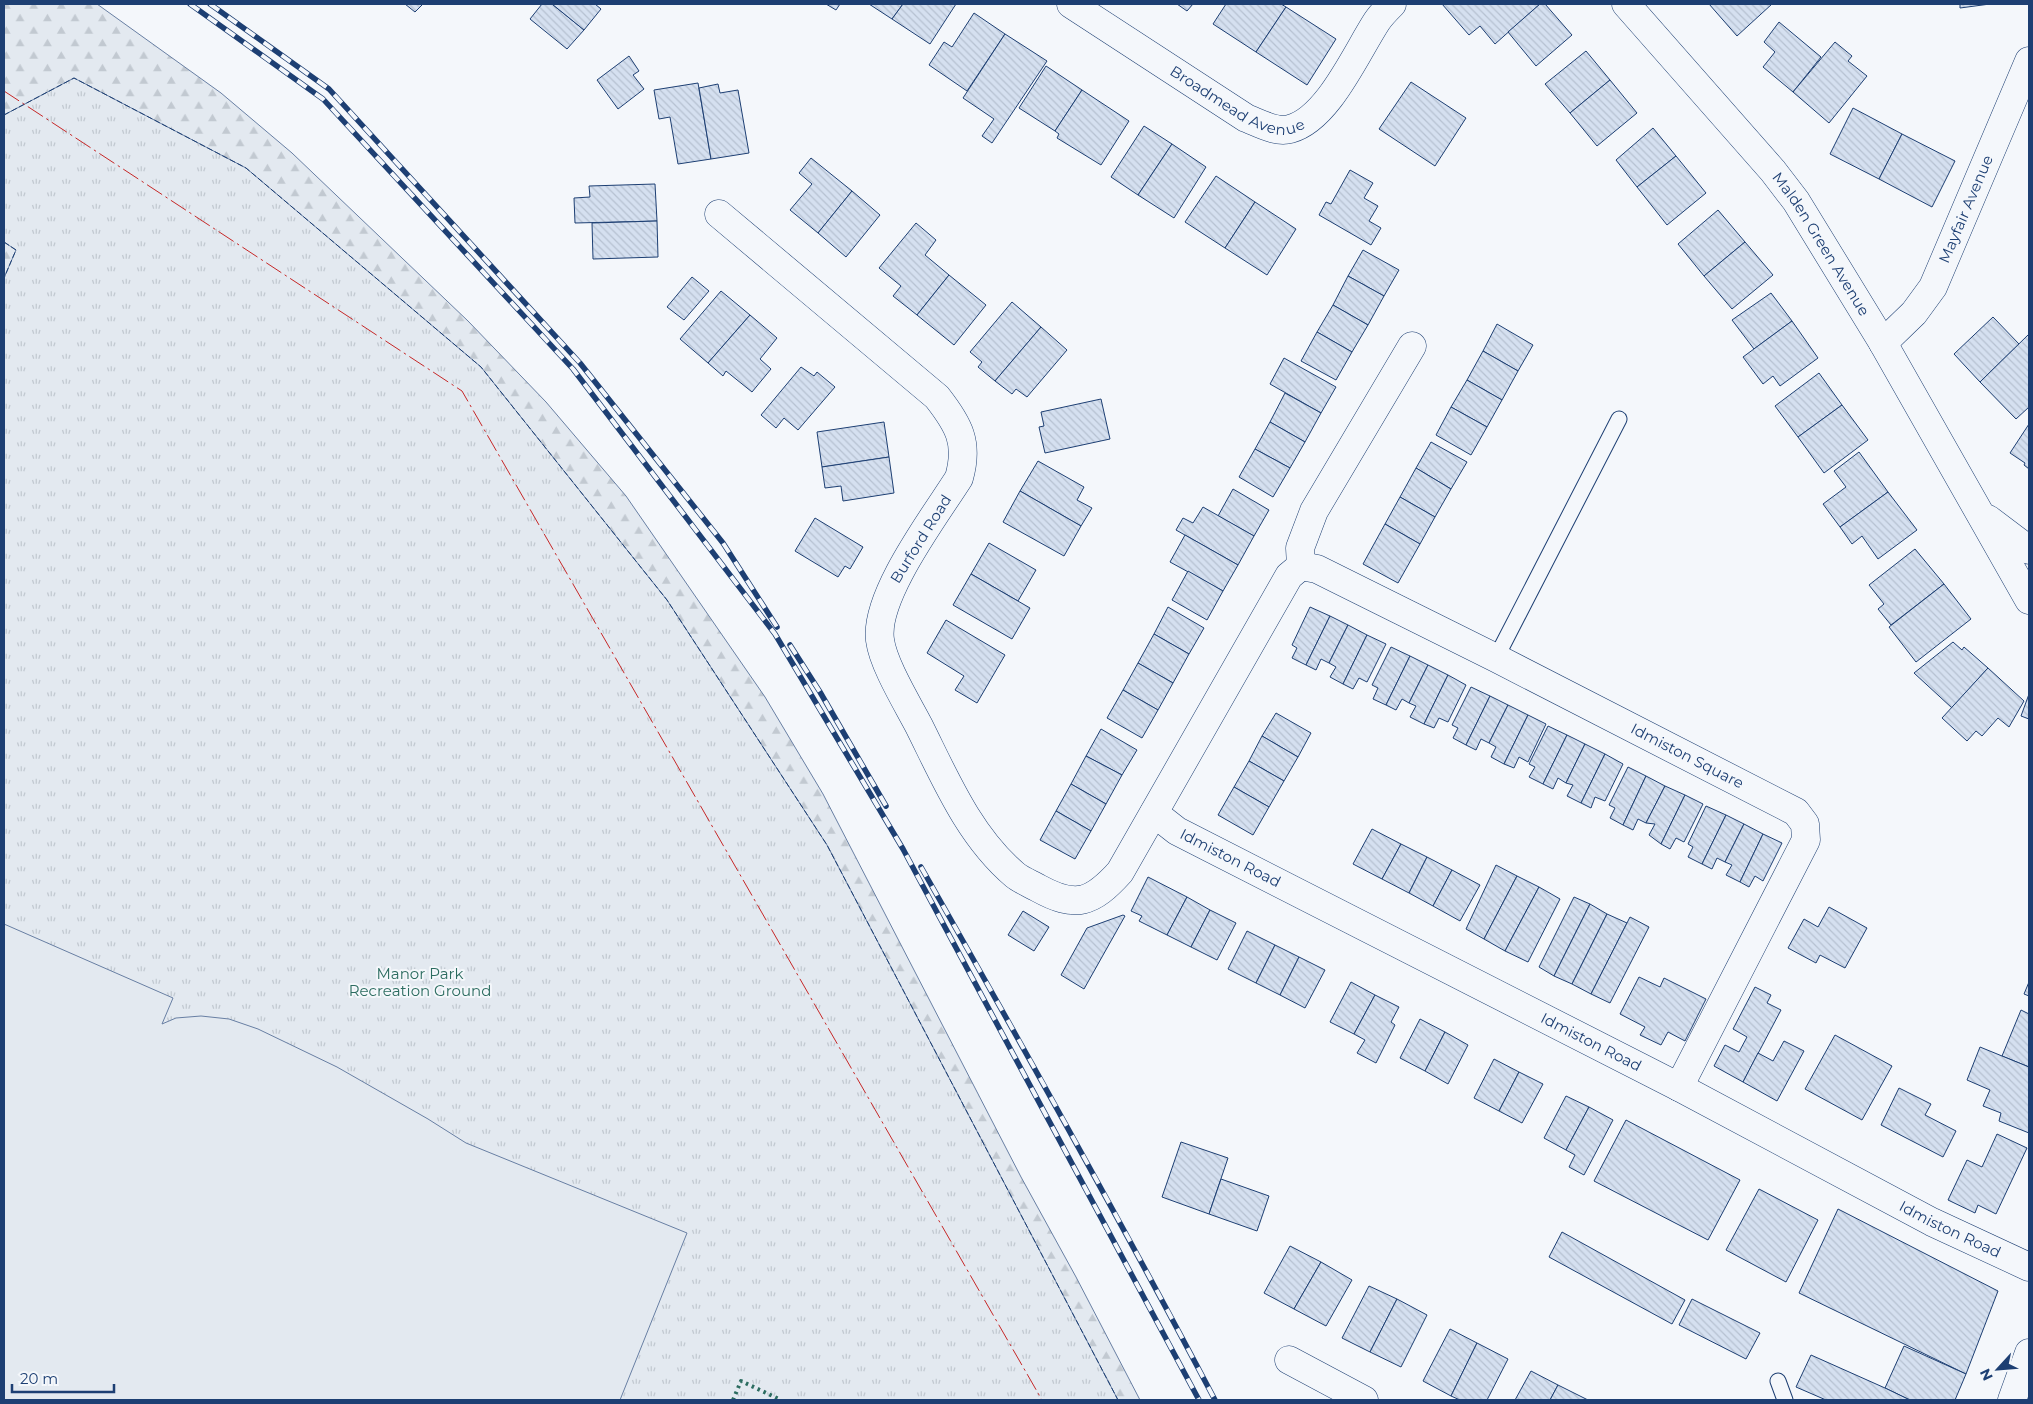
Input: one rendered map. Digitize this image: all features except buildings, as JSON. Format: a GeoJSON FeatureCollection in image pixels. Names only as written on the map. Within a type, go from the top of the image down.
{"type":"FeatureCollection","features":[{"type":"Feature","properties":{"kind":"street","name":"Broadmead Avenue"},"geometry":{"type":"LineString","coordinates":[[1071,4],[1246,118],[1267,127],[1289,130],[1310,119],[1326,104],[1378,19],[1392,4]]}},
{"type":"Feature","properties":{"kind":"street","name":"Malden Green Avenue"},"geometry":{"type":"LineString","coordinates":[[1626,4],[1773,171],[1796,202],[1883,343],[2029,600]]}},
{"type":"Feature","properties":{"kind":"street","name":"Mayfair Avenue"},"geometry":{"type":"LineString","coordinates":[[1883,343],[1914,313],[1933,286],[2029,61]]}},
{"type":"Feature","properties":{"kind":"street","name":"Burford Road"},"geometry":{"type":"LineString","coordinates":[[719,214],[937,397],[951,415],[962,439],[964,460],[959,478],[892,584],[882,614],[880,639],[888,664],[952,793],[973,827],[995,855],[1016,876],[1066,900],[1082,901],[1103,890],[1120,872],[1289,576],[1302,566]]}},
{"type":"Feature","properties":{"kind":"street"},"geometry":{"type":"LineString","coordinates":[[1302,566],[1300,548],[1314,511],[1412,346]]}},
{"type":"Feature","properties":{"kind":"street","name":"Malden Green Avenue"},"geometry":{"type":"LineString","coordinates":[[1979,512],[2029,550]]}},
{"type":"Feature","properties":{"kind":"street","name":"Idmiston Square"},"geometry":{"type":"LineString","coordinates":[[1302,566],[1318,569],[1496,658],[1796,812],[1805,824],[1806,840],[1679,1087]]}},
{"type":"Feature","properties":{"kind":"street","name":"Idmiston Road"},"geometry":{"type":"LineString","coordinates":[[1154,813],[1177,831],[1679,1087],[1932,1222],[2029,1267]]}},
{"type":"Feature","properties":{"kind":"street"},"geometry":{"type":"LineString","coordinates":[[2012,1400],[2029,1353]]}},
{"type":"Feature","properties":{"kind":"street"},"geometry":{"type":"LineString","coordinates":[[1289,1360],[1364,1400]]}},
{"type":"Feature","properties":{"kind":"lane"},"geometry":{"type":"LineString","coordinates":[[1496,658],[1619,419]]}},
{"type":"Feature","properties":{"kind":"lane"},"geometry":{"type":"LineString","coordinates":[[1778,1381],[1785,1400]]}},
{"type":"Feature","properties":{"kind":"green space"},"geometry":{"type":"Polygon","coordinates":[[[4,4],[97,4],[221,93],[292,153],[468,321],[546,402],[626,496],[765,697],[823,794],[1021,1177],[1140,1400],[1090,1400],[4,424],[4,4]]]}},
{"type":"Feature","properties":{"kind":"green space","name":"Manor Park Recreation Ground"},"geometry":{"type":"Polygon","coordinates":[[[74,78],[246,168],[481,367],[667,600],[827,845],[1118,1400],[4,1400],[4,278],[16,250],[4,242],[4,115],[74,78]]]}},
{"type":"Feature","properties":{"kind":"green space"},"geometry":{"type":"Polygon","coordinates":[[[4,924],[173,998],[162,1024],[176,1018],[201,1016],[229,1019],[258,1029],[337,1067],[466,1143],[687,1233],[620,1400],[4,1400],[4,924]]]}},
{"type":"Feature","properties":{"kind":"railway"},"geometry":{"type":"LineString","coordinates":[[190,4],[323,99],[573,369],[775,634],[903,849],[1199,1400]]}},
{"type":"Feature","properties":{"kind":"railway"},"geometry":{"type":"LineString","coordinates":[[210,4],[329,89],[580,363],[723,543],[777,627]]}},
{"type":"Feature","properties":{"kind":"railway"},"geometry":{"type":"LineString","coordinates":[[790,645],[820,692],[886,806]]}},
{"type":"Feature","properties":{"kind":"railway"},"geometry":{"type":"LineString","coordinates":[[921,867],[1070,1132],[1215,1400]]}},
{"type":"Feature","properties":{"kind":"hedge"},"geometry":{"type":"LineString","coordinates":[[733,1400],[741,1381],[781,1400]]}},
{"type":"Feature","properties":{"kind":"fence"},"geometry":{"type":"LineString","coordinates":[[4,115],[74,78],[246,168],[481,367],[667,600],[827,845],[1118,1400]]}},
{"type":"Feature","properties":{"kind":"fence"},"geometry":{"type":"LineString","coordinates":[[4,242],[16,250],[4,278]]}},
{"type":"Feature","properties":{"kind":"power"},"geometry":{"type":"LineString","coordinates":[[4,91],[462,391],[1042,1400]]}}]}
